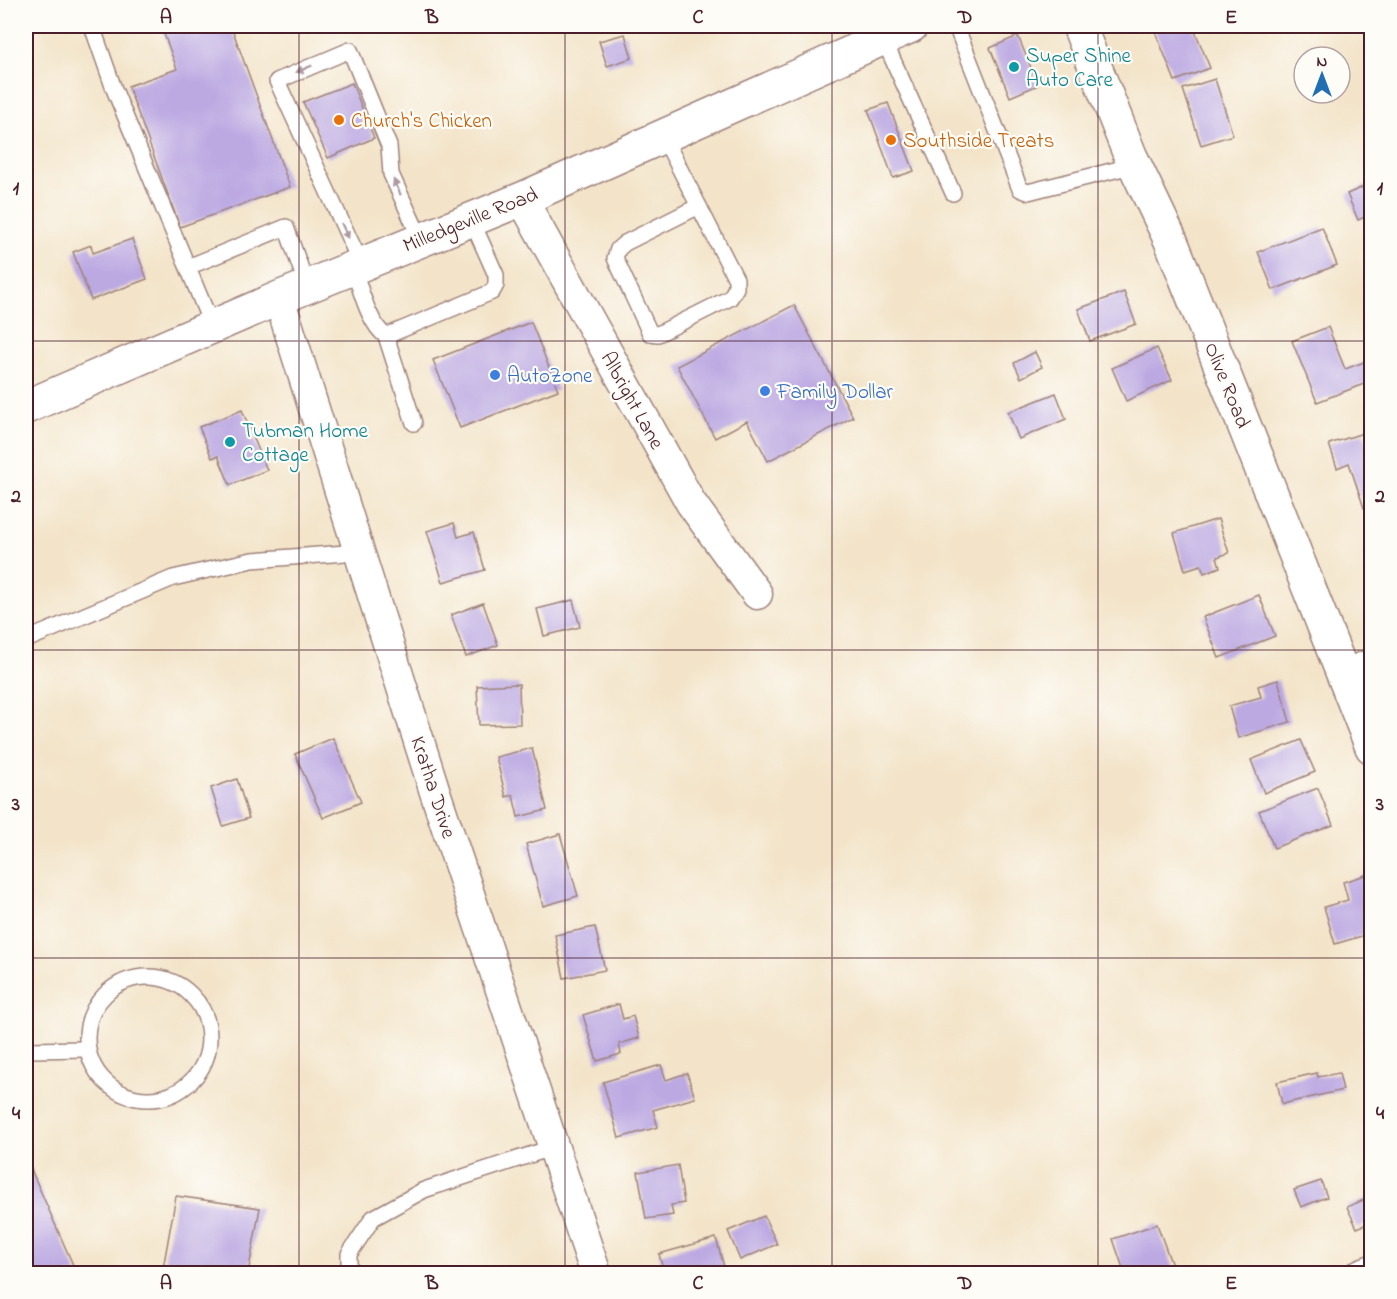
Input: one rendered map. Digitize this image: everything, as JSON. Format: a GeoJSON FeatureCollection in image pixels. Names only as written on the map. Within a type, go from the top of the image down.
{"type":"FeatureCollection","features":[{"type":"Feature","properties":{"kind":"main road","name":"Olive Road"},"geometry":{"type":"LineString","coordinates":[[1079,26],[1135,165],[1171,240],[1357,669],[1371,747]]}},
{"type":"Feature","properties":{"kind":"main road","name":"Milledgeville Road"},"geometry":{"type":"LineString","coordinates":[[26,407],[293,292],[522,199],[897,32]]}},
{"type":"Feature","properties":{"kind":"street","name":"Albright Lane"},"geometry":{"type":"LineString","coordinates":[[522,199],[691,503],[756,594]]}},
{"type":"Feature","properties":{"kind":"street","name":"Kratha Drive"},"geometry":{"type":"LineString","coordinates":[[293,292],[359,552],[435,792],[596,1274]]}},
{"type":"Feature","properties":{"kind":"street"},"geometry":{"type":"LineString","coordinates":[[1361,1274],[1371,1270]]}},
{"type":"Feature","properties":{"kind":"lane"},"geometry":{"type":"LineString","coordinates":[[92,26],[116,94],[212,326]]}},
{"type":"Feature","properties":{"kind":"lane"},"geometry":{"type":"LineString","coordinates":[[957,26],[1020,189],[1028,192],[1135,165]]}},
{"type":"Feature","properties":{"kind":"lane"},"geometry":{"type":"LineString","coordinates":[[897,32],[953,193]]}},
{"type":"Feature","properties":{"kind":"lane"},"geometry":{"type":"LineString","coordinates":[[414,423],[386,336],[379,332],[372,322],[357,266],[276,81],[350,50],[389,146],[391,174],[421,240]]}},
{"type":"Feature","properties":{"kind":"lane"},"geometry":{"type":"LineString","coordinates":[[663,136],[699,206],[735,279],[735,288],[730,298],[658,334],[650,333],[615,258],[618,249],[625,243],[699,206]]}},
{"type":"Feature","properties":{"kind":"lane"},"geometry":{"type":"LineString","coordinates":[[386,336],[492,292],[495,276],[471,219]]}},
{"type":"Feature","properties":{"kind":"lane"},"geometry":{"type":"LineString","coordinates":[[188,267],[286,227],[293,292]]}},
{"type":"Feature","properties":{"kind":"lane"},"geometry":{"type":"LineString","coordinates":[[26,640],[173,578],[252,560],[359,552]]}},
{"type":"Feature","properties":{"kind":"lane"},"geometry":{"type":"LineString","coordinates":[[146,975],[169,979],[186,988],[207,1016],[211,1048],[193,1082],[162,1099],[126,1097],[98,1076],[86,1049],[93,1006],[110,987],[146,975]]}},
{"type":"Feature","properties":{"kind":"lane"},"geometry":{"type":"LineString","coordinates":[[26,1051],[86,1049]]}},
{"type":"Feature","properties":{"kind":"lane"},"geometry":{"type":"LineString","coordinates":[[349,1274],[349,1254],[373,1218],[424,1190],[554,1147]]}},
{"type":"Feature","properties":{"kind":"building"},"geometry":{"type":"Polygon","coordinates":[[[161,26],[231,26],[290,187],[180,227],[128,86],[177,69],[161,26]]]}},
{"type":"Feature","properties":{"kind":"building"},"geometry":{"type":"Polygon","coordinates":[[[1153,26],[1193,26],[1210,68],[1175,81],[1153,26]]]}},
{"type":"Feature","properties":{"kind":"building"},"geometry":{"type":"Polygon","coordinates":[[[625,34],[632,58],[607,66],[599,41],[625,34]]]}},
{"type":"Feature","properties":{"kind":"building","name":"Super Shine Auto Care"},"geometry":{"type":"Polygon","coordinates":[[[1018,36],[1038,85],[1010,97],[990,48],[1018,36]]]}},
{"type":"Feature","properties":{"kind":"building"},"geometry":{"type":"Polygon","coordinates":[[[1215,79],[1233,135],[1201,145],[1183,89],[1215,79]]]}},
{"type":"Feature","properties":{"kind":"building","name":"Church's Chicken"},"geometry":{"type":"Polygon","coordinates":[[[352,83],[374,138],[328,158],[303,102],[352,83]]]}},
{"type":"Feature","properties":{"kind":"building","name":"Southside Treats"},"geometry":{"type":"Polygon","coordinates":[[[888,103],[914,171],[893,178],[868,110],[888,103]]]}},
{"type":"Feature","properties":{"kind":"building"},"geometry":{"type":"Polygon","coordinates":[[[1372,183],[1372,214],[1358,220],[1347,194],[1372,183]]]}},
{"type":"Feature","properties":{"kind":"building"},"geometry":{"type":"Polygon","coordinates":[[[1322,227],[1337,265],[1273,290],[1258,252],[1322,227]]]}},
{"type":"Feature","properties":{"kind":"building"},"geometry":{"type":"Polygon","coordinates":[[[132,239],[147,279],[91,300],[73,252],[91,245],[93,253],[132,239]]]}},
{"type":"Feature","properties":{"kind":"building"},"geometry":{"type":"Polygon","coordinates":[[[1124,292],[1136,324],[1090,341],[1078,309],[1124,292]]]}},
{"type":"Feature","properties":{"kind":"building","name":"Family Dollar"},"geometry":{"type":"Polygon","coordinates":[[[794,305],[853,417],[768,461],[747,421],[715,438],[677,366],[794,305]]]}},
{"type":"Feature","properties":{"kind":"building","name":"AutoZone"},"geometry":{"type":"Polygon","coordinates":[[[531,322],[558,390],[460,428],[433,360],[531,322]]]}},
{"type":"Feature","properties":{"kind":"building"},"geometry":{"type":"Polygon","coordinates":[[[1328,327],[1345,369],[1367,361],[1372,373],[1372,381],[1317,402],[1292,341],[1328,327]]]}},
{"type":"Feature","properties":{"kind":"building"},"geometry":{"type":"Polygon","coordinates":[[[1157,348],[1172,380],[1126,401],[1112,368],[1157,348]]]}},
{"type":"Feature","properties":{"kind":"building"},"geometry":{"type":"Polygon","coordinates":[[[1035,352],[1042,367],[1021,378],[1014,363],[1035,352]]]}},
{"type":"Feature","properties":{"kind":"building"},"geometry":{"type":"Polygon","coordinates":[[[1056,393],[1066,419],[1019,439],[1008,412],[1056,393]]]}},
{"type":"Feature","properties":{"kind":"building","name":"Tubman Home Cottage"},"geometry":{"type":"Polygon","coordinates":[[[242,410],[267,470],[230,485],[218,456],[212,458],[199,427],[242,410]]]}},
{"type":"Feature","properties":{"kind":"building"},"geometry":{"type":"Polygon","coordinates":[[[1363,433],[1367,443],[1372,442],[1372,505],[1364,508],[1349,463],[1337,468],[1329,444],[1363,433]]]}},
{"type":"Feature","properties":{"kind":"building"},"geometry":{"type":"Polygon","coordinates":[[[1218,519],[1229,553],[1217,557],[1220,567],[1204,573],[1201,565],[1185,570],[1174,533],[1218,519]]]}},
{"type":"Feature","properties":{"kind":"building"},"geometry":{"type":"Polygon","coordinates":[[[454,523],[458,537],[474,532],[485,570],[443,582],[427,531],[454,523]]]}},
{"type":"Feature","properties":{"kind":"building"},"geometry":{"type":"Polygon","coordinates":[[[1259,595],[1275,636],[1219,658],[1203,617],[1259,595]]]}},
{"type":"Feature","properties":{"kind":"building"},"geometry":{"type":"Polygon","coordinates":[[[573,600],[580,627],[544,636],[537,609],[573,600]]]}},
{"type":"Feature","properties":{"kind":"building"},"geometry":{"type":"Polygon","coordinates":[[[483,603],[498,645],[466,657],[451,615],[483,603]]]}},
{"type":"Feature","properties":{"kind":"building"},"geometry":{"type":"Polygon","coordinates":[[[1278,680],[1290,722],[1238,738],[1229,706],[1261,697],[1258,686],[1278,680]]]}},
{"type":"Feature","properties":{"kind":"building"},"geometry":{"type":"Polygon","coordinates":[[[519,684],[520,724],[479,725],[477,686],[519,684]]]}},
{"type":"Feature","properties":{"kind":"building"},"geometry":{"type":"Polygon","coordinates":[[[333,738],[361,802],[323,818],[295,754],[333,738]]]}},
{"type":"Feature","properties":{"kind":"building"},"geometry":{"type":"Polygon","coordinates":[[[1301,740],[1315,772],[1264,793],[1251,760],[1301,740]]]}},
{"type":"Feature","properties":{"kind":"building"},"geometry":{"type":"Polygon","coordinates":[[[532,748],[547,810],[518,817],[513,795],[506,797],[496,757],[532,748]]]}},
{"type":"Feature","properties":{"kind":"building"},"geometry":{"type":"Polygon","coordinates":[[[237,779],[249,818],[223,826],[211,788],[237,779]]]}},
{"type":"Feature","properties":{"kind":"building"},"geometry":{"type":"Polygon","coordinates":[[[1318,788],[1333,825],[1274,848],[1259,811],[1318,788]]]}},
{"type":"Feature","properties":{"kind":"building"},"geometry":{"type":"Polygon","coordinates":[[[560,834],[578,896],[543,906],[526,844],[560,834]]]}},
{"type":"Feature","properties":{"kind":"building"},"geometry":{"type":"Polygon","coordinates":[[[1369,874],[1372,882],[1372,933],[1335,944],[1324,907],[1348,900],[1343,882],[1369,874]]]}},
{"type":"Feature","properties":{"kind":"building"},"geometry":{"type":"Polygon","coordinates":[[[595,927],[605,970],[564,978],[555,935],[595,927]]]}},
{"type":"Feature","properties":{"kind":"building"},"geometry":{"type":"Polygon","coordinates":[[[619,1004],[623,1019],[633,1016],[639,1038],[619,1044],[621,1054],[597,1061],[583,1015],[619,1004]]]}},
{"type":"Feature","properties":{"kind":"building"},"geometry":{"type":"Polygon","coordinates":[[[1372,1017],[1372,1035],[1371,1035],[1366,1019],[1372,1017]]]}},
{"type":"Feature","properties":{"kind":"building"},"geometry":{"type":"Polygon","coordinates":[[[661,1065],[666,1080],[687,1073],[695,1098],[653,1110],[658,1127],[619,1138],[603,1082],[661,1065]]]}},
{"type":"Feature","properties":{"kind":"building"},"geometry":{"type":"Polygon","coordinates":[[[1317,1073],[1318,1077],[1339,1073],[1343,1090],[1282,1104],[1277,1082],[1317,1073]]]}},
{"type":"Feature","properties":{"kind":"building"},"geometry":{"type":"Polygon","coordinates":[[[26,1158],[77,1274],[26,1274],[26,1158]]]}},
{"type":"Feature","properties":{"kind":"building"},"geometry":{"type":"Polygon","coordinates":[[[678,1165],[684,1203],[671,1205],[673,1215],[646,1219],[638,1172],[678,1165]]]}},
{"type":"Feature","properties":{"kind":"building"},"geometry":{"type":"Polygon","coordinates":[[[1321,1181],[1327,1197],[1301,1207],[1294,1190],[1321,1181]]]}},
{"type":"Feature","properties":{"kind":"building"},"geometry":{"type":"Polygon","coordinates":[[[176,1196],[260,1208],[248,1274],[162,1274],[176,1196]]]}},
{"type":"Feature","properties":{"kind":"building"},"geometry":{"type":"Polygon","coordinates":[[[1368,1198],[1372,1206],[1372,1222],[1357,1228],[1347,1207],[1368,1198]]]}},
{"type":"Feature","properties":{"kind":"building"},"geometry":{"type":"Polygon","coordinates":[[[764,1216],[777,1244],[740,1260],[728,1231],[764,1216]]]}},
{"type":"Feature","properties":{"kind":"building"},"geometry":{"type":"Polygon","coordinates":[[[1157,1224],[1175,1274],[1125,1274],[1113,1239],[1157,1224]]]}},
{"type":"Feature","properties":{"kind":"building"},"geometry":{"type":"Polygon","coordinates":[[[716,1238],[726,1274],[664,1274],[659,1254],[716,1238]]]}},
{"type":"Feature","properties":{"kind":"place","name":"Super Shine Auto Care"},"geometry":{"type":"Point","coordinates":[1014,67]}},
{"type":"Feature","properties":{"kind":"place","name":"Church's Chicken"},"geometry":{"type":"Point","coordinates":[339,120]}},
{"type":"Feature","properties":{"kind":"place","name":"Southside Treats"},"geometry":{"type":"Point","coordinates":[891,140]}},
{"type":"Feature","properties":{"kind":"place","name":"AutoZone"},"geometry":{"type":"Point","coordinates":[495,375]}},
{"type":"Feature","properties":{"kind":"place","name":"Family Dollar"},"geometry":{"type":"Point","coordinates":[765,391]}},
{"type":"Feature","properties":{"kind":"place","name":"Tubman Home Cottage"},"geometry":{"type":"Point","coordinates":[230,442]}}]}
